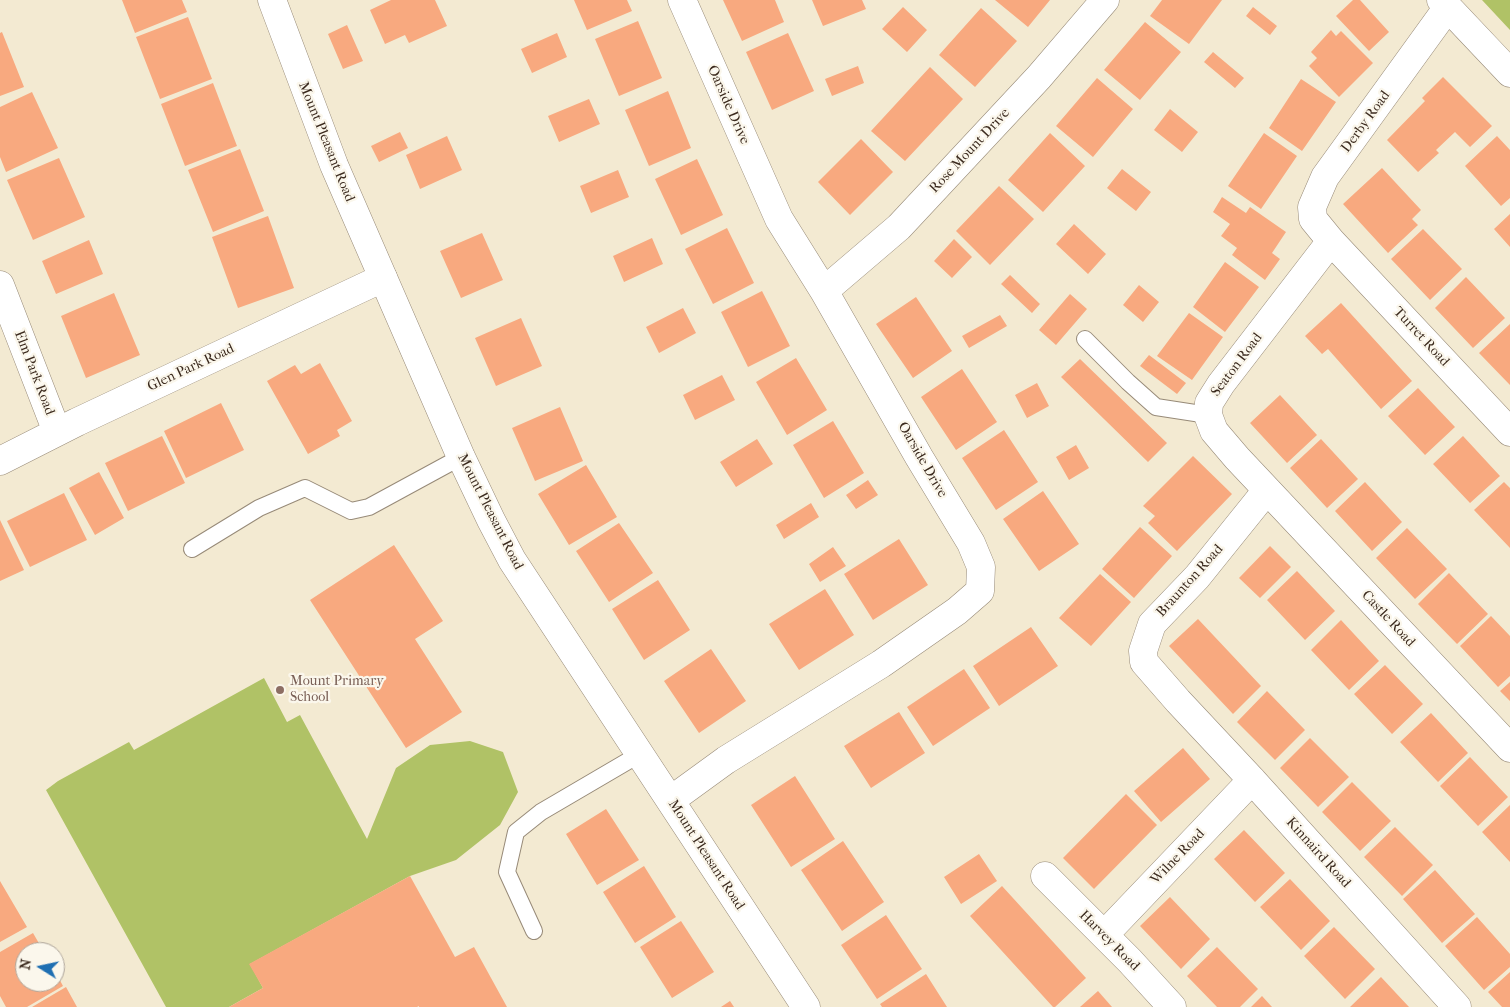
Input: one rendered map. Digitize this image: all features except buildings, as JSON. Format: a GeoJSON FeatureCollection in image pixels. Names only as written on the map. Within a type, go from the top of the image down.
{"type":"FeatureCollection","features":[{"type":"Feature","properties":{"kind":"street","name":"Mount Pleasant Road"},"geometry":{"type":"LineString","coordinates":[[272,0],[334,165],[461,457],[512,560],[806,1007]]}},
{"type":"Feature","properties":{"kind":"street","name":"Oarside Drive"},"geometry":{"type":"LineString","coordinates":[[671,800],[726,760],[881,664],[957,611],[980,591],[981,567],[971,543],[824,291],[779,219],[682,0]]}},
{"type":"Feature","properties":{"kind":"street","name":"Rose Mount Drive"},"geometry":{"type":"LineString","coordinates":[[824,291],[899,227],[1039,77],[1105,0]]}},
{"type":"Feature","properties":{"kind":"street"},"geometry":{"type":"LineString","coordinates":[[1444,4],[1510,73]]}},
{"type":"Feature","properties":{"kind":"street","name":"Derby Road"},"geometry":{"type":"LineString","coordinates":[[1332,241],[1313,219],[1312,207],[1326,177],[1444,4]]}},
{"type":"Feature","properties":{"kind":"street","name":"Seaton Road"},"geometry":{"type":"LineString","coordinates":[[1267,490],[1214,431],[1208,415],[1209,403],[1221,384],[1332,241]]}},
{"type":"Feature","properties":{"kind":"street","name":"Turret Road"},"geometry":{"type":"LineString","coordinates":[[1332,241],[1510,432]]}},
{"type":"Feature","properties":{"kind":"street","name":"Glen Park Road"},"geometry":{"type":"LineString","coordinates":[[0,461],[57,432],[383,278]]}},
{"type":"Feature","properties":{"kind":"street","name":"Elm Park Road"},"geometry":{"type":"LineString","coordinates":[[0,285],[57,432]]}},
{"type":"Feature","properties":{"kind":"street","name":"Braunton Road"},"geometry":{"type":"LineString","coordinates":[[1178,701],[1144,662],[1143,652],[1152,624],[1198,577],[1267,490]]}},
{"type":"Feature","properties":{"kind":"street","name":"Castle Road"},"geometry":{"type":"LineString","coordinates":[[1267,490],[1510,748]]}},
{"type":"Feature","properties":{"kind":"street","name":"Kinnaird Road"},"geometry":{"type":"LineString","coordinates":[[1178,701],[1457,1007]]}},
{"type":"Feature","properties":{"kind":"street","name":"Wilne Road"},"geometry":{"type":"LineString","coordinates":[[1104,935],[1252,780]]}},
{"type":"Feature","properties":{"kind":"street","name":"Harvey Road"},"geometry":{"type":"LineString","coordinates":[[1045,876],[1130,961],[1172,1007]]}},
{"type":"Feature","properties":{"kind":"lane"},"geometry":{"type":"LineString","coordinates":[[1085,339],[1156,407],[1208,415]]}},
{"type":"Feature","properties":{"kind":"lane"},"geometry":{"type":"LineString","coordinates":[[192,549],[259,508],[305,488],[351,512],[369,507],[461,457]]}},
{"type":"Feature","properties":{"kind":"lane"},"geometry":{"type":"LineString","coordinates":[[534,931],[507,872],[516,832],[541,812],[640,754]]}},
{"type":"Feature","properties":{"kind":"green space"},"geometry":{"type":"Polygon","coordinates":[[[1482,0],[1510,0],[1510,30],[1482,0]]]}},
{"type":"Feature","properties":{"kind":"green space"},"geometry":{"type":"Polygon","coordinates":[[[264,678],[287,722],[300,715],[367,839],[396,768],[430,745],[470,741],[503,752],[518,792],[500,825],[456,860],[410,876],[250,964],[263,988],[229,1007],[166,1007],[46,790],[58,781],[129,742],[134,750],[264,678]]]}},
{"type":"Feature","properties":{"kind":"place","name":"Mount Primary School"},"geometry":{"type":"Point","coordinates":[280,690]}}]}
